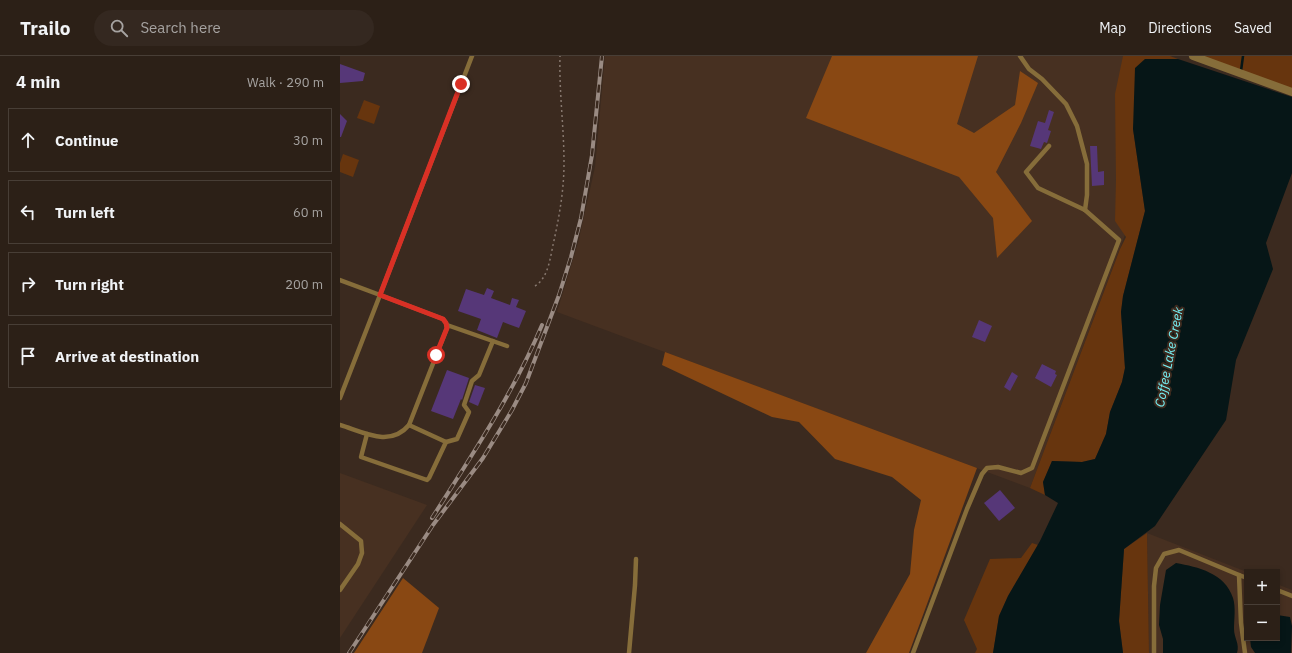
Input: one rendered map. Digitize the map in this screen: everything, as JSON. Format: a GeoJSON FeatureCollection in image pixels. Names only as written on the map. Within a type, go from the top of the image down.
{"type":"FeatureCollection","features":[{"type":"Feature","properties":{"kind":"street"},"geometry":{"type":"LineString","coordinates":[[1193,56],[1292,92]]}},
{"type":"Feature","properties":{"kind":"lane"},"geometry":{"type":"LineString","coordinates":[[340,398],[472,56]]}},
{"type":"Feature","properties":{"kind":"lane"},"geometry":{"type":"LineString","coordinates":[[1020,56],[1029,69],[1042,79],[1066,104],[1077,126],[1087,164],[1087,195],[1085,210]]}},
{"type":"Feature","properties":{"kind":"lane"},"geometry":{"type":"LineString","coordinates":[[913,653],[982,474],[987,468],[998,467],[1021,473],[1032,468],[1119,240],[1085,210],[1038,188],[1026,172],[1049,146]]}},
{"type":"Feature","properties":{"kind":"lane"},"geometry":{"type":"LineString","coordinates":[[340,280],[443,319],[447,325],[507,346]]}},
{"type":"Feature","properties":{"kind":"lane"},"geometry":{"type":"LineString","coordinates":[[340,425],[377,437],[392,437],[404,431],[409,425],[447,325]]}},
{"type":"Feature","properties":{"kind":"lane"},"geometry":{"type":"LineString","coordinates":[[409,425],[446,442],[457,439],[469,412],[464,405],[472,381],[479,375],[493,342]]}},
{"type":"Feature","properties":{"kind":"lane"},"geometry":{"type":"LineString","coordinates":[[367,434],[361,456],[426,480],[429,478],[446,442]]}},
{"type":"Feature","properties":{"kind":"lane"},"geometry":{"type":"LineString","coordinates":[[340,524],[361,541],[362,553],[358,564],[340,590]]}},
{"type":"Feature","properties":{"kind":"lane"},"geometry":{"type":"LineString","coordinates":[[1154,653],[1154,586],[1156,568],[1164,554],[1178,550],[1244,577]]}},
{"type":"Feature","properties":{"kind":"lane"},"geometry":{"type":"LineString","coordinates":[[629,653],[636,585],[636,560]]}},
{"type":"Feature","properties":{"kind":"lane"},"geometry":{"type":"LineString","coordinates":[[1239,575],[1241,623],[1245,653]]}},
{"type":"Feature","properties":{"kind":"lane"},"geometry":{"type":"LineString","coordinates":[[1280,591],[1292,596]]}},
{"type":"Feature","properties":{"kind":"path"},"geometry":{"type":"LineString","coordinates":[[535,286],[539,283],[550,262],[562,202],[564,164],[560,56]]}},
{"type":"Feature","properties":{"kind":"shaded area"},"geometry":{"type":"Polygon","coordinates":[[[605,56],[1137,56],[1126,232],[1030,488],[557,312],[578,243],[595,167],[605,56]]]}},
{"type":"Feature","properties":{"kind":"shaded area"},"geometry":{"type":"Polygon","coordinates":[[[832,56],[978,56],[957,124],[974,133],[1015,105],[1020,71],[1038,83],[1021,123],[996,172],[1032,221],[997,258],[993,218],[959,177],[806,118],[832,56]]]}},
{"type":"Feature","properties":{"kind":"shaded area"},"geometry":{"type":"Polygon","coordinates":[[[1123,56],[1170,56],[1178,59],[1145,59],[1133,129],[1145,211],[1123,296],[1121,312],[1125,368],[1122,382],[1110,412],[1106,434],[1095,459],[1082,462],[1052,461],[1043,482],[1045,495],[1030,488],[1120,249],[1126,237],[1115,221],[1115,94],[1123,56]]]}},
{"type":"Feature","properties":{"kind":"shaded area"},"geometry":{"type":"Polygon","coordinates":[[[1200,56],[1292,56],[1292,89],[1200,56]]]}},
{"type":"Feature","properties":{"kind":"shaded area"},"geometry":{"type":"Polygon","coordinates":[[[364,100],[380,106],[374,124],[357,118],[364,100]]]}},
{"type":"Feature","properties":{"kind":"shaded area"},"geometry":{"type":"Polygon","coordinates":[[[343,154],[359,160],[353,177],[340,172],[340,163],[343,154]]]}},
{"type":"Feature","properties":{"kind":"shaded area"},"geometry":{"type":"Polygon","coordinates":[[[665,352],[977,468],[909,653],[866,653],[910,574],[914,530],[921,500],[892,477],[835,459],[799,422],[772,417],[662,365],[665,352]]]}},
{"type":"Feature","properties":{"kind":"shaded area"},"geometry":{"type":"Polygon","coordinates":[[[340,473],[427,505],[340,638],[340,473]]]}},
{"type":"Feature","properties":{"kind":"shaded area"},"geometry":{"type":"Polygon","coordinates":[[[1147,533],[1244,571],[1244,641],[1280,641],[1280,585],[1292,590],[1292,653],[1149,653],[1147,533]]]}},
{"type":"Feature","properties":{"kind":"shaded area"},"geometry":{"type":"Polygon","coordinates":[[[1147,533],[1149,653],[1123,653],[1119,621],[1124,549],[1147,533]]]}},
{"type":"Feature","properties":{"kind":"shaded area"},"geometry":{"type":"Polygon","coordinates":[[[1032,543],[1038,545],[1008,596],[999,616],[993,653],[975,653],[977,649],[964,620],[990,559],[1021,558],[1032,543]]]}},
{"type":"Feature","properties":{"kind":"shaded area"},"geometry":{"type":"Polygon","coordinates":[[[403,578],[439,608],[422,653],[354,653],[403,578]]]}},
{"type":"Feature","properties":{"kind":"water"},"geometry":{"type":"Polygon","coordinates":[[[1145,59],[1178,59],[1292,97],[1292,173],[1266,243],[1273,269],[1236,360],[1226,420],[1155,526],[1124,549],[1119,621],[1123,653],[993,653],[999,616],[1008,596],[1040,541],[1058,503],[1045,495],[1043,482],[1052,461],[1082,462],[1095,459],[1106,434],[1110,412],[1122,382],[1125,368],[1121,312],[1123,296],[1145,211],[1133,129],[1135,68],[1145,59]]]}},
{"type":"Feature","properties":{"kind":"water"},"geometry":{"type":"Polygon","coordinates":[[[1176,563],[1202,569],[1217,577],[1229,589],[1234,605],[1234,629],[1238,647],[1237,653],[1163,653],[1163,639],[1159,625],[1160,605],[1166,570],[1176,563]]]}},
{"type":"Feature","properties":{"kind":"water"},"geometry":{"type":"Polygon","coordinates":[[[1280,615],[1290,617],[1292,626],[1291,653],[1255,653],[1251,647],[1250,641],[1280,641],[1280,615]]]}},
{"type":"Feature","properties":{"kind":"building"},"geometry":{"type":"Polygon","coordinates":[[[340,64],[365,73],[363,81],[340,83],[340,64]]]}},
{"type":"Feature","properties":{"kind":"building"},"geometry":{"type":"Polygon","coordinates":[[[1049,110],[1054,112],[1048,130],[1051,131],[1047,143],[1044,142],[1041,149],[1030,146],[1038,121],[1045,123],[1049,110]]]}},
{"type":"Feature","properties":{"kind":"building"},"geometry":{"type":"Polygon","coordinates":[[[340,114],[347,121],[341,137],[340,137],[340,114]]]}},
{"type":"Feature","properties":{"kind":"building"},"geometry":{"type":"Polygon","coordinates":[[[1090,146],[1097,146],[1098,172],[1104,171],[1104,185],[1092,186],[1090,146]]]}},
{"type":"Feature","properties":{"kind":"building"},"geometry":{"type":"Polygon","coordinates":[[[487,288],[494,291],[491,298],[510,305],[512,298],[519,300],[516,307],[526,311],[519,328],[503,322],[497,338],[477,330],[481,319],[458,311],[466,289],[484,295],[487,288]]]}},
{"type":"Feature","properties":{"kind":"building"},"geometry":{"type":"Polygon","coordinates":[[[979,320],[992,326],[985,342],[972,337],[979,320]]]}},
{"type":"Feature","properties":{"kind":"building"},"geometry":{"type":"Polygon","coordinates":[[[1042,364],[1056,371],[1055,374],[1057,375],[1051,387],[1035,378],[1042,364]]]}},
{"type":"Feature","properties":{"kind":"building"},"geometry":{"type":"Polygon","coordinates":[[[447,370],[469,378],[462,400],[461,399],[453,419],[431,411],[447,370]]]}},
{"type":"Feature","properties":{"kind":"building"},"geometry":{"type":"Polygon","coordinates":[[[1012,372],[1018,376],[1010,391],[1004,387],[1012,372]]]}},
{"type":"Feature","properties":{"kind":"building"},"geometry":{"type":"Polygon","coordinates":[[[475,385],[485,388],[478,406],[469,402],[475,385]]]}},
{"type":"Feature","properties":{"kind":"building"},"geometry":{"type":"Polygon","coordinates":[[[1000,490],[1015,508],[999,521],[984,503],[1000,490]]]}},
{"type":"Feature","properties":{"kind":"waterway","name":"Coffee Lake Creek"},"geometry":{"type":"LineString","coordinates":[[1241,71],[1243,56]]}},
{"type":"Feature","properties":{"kind":"railway"},"geometry":{"type":"LineString","coordinates":[[349,653],[433,525],[483,458],[512,410],[526,383],[559,295],[581,218],[592,155],[602,56]]}},
{"type":"Feature","properties":{"kind":"railway"},"geometry":{"type":"LineString","coordinates":[[432,518],[505,400],[531,351],[542,325]]}},
{"type":"Feature","properties":{"kind":"route"},"geometry":{"type":"LineString","coordinates":[[436,355],[447,328],[443,319],[380,295],[461,84]]}}]}
